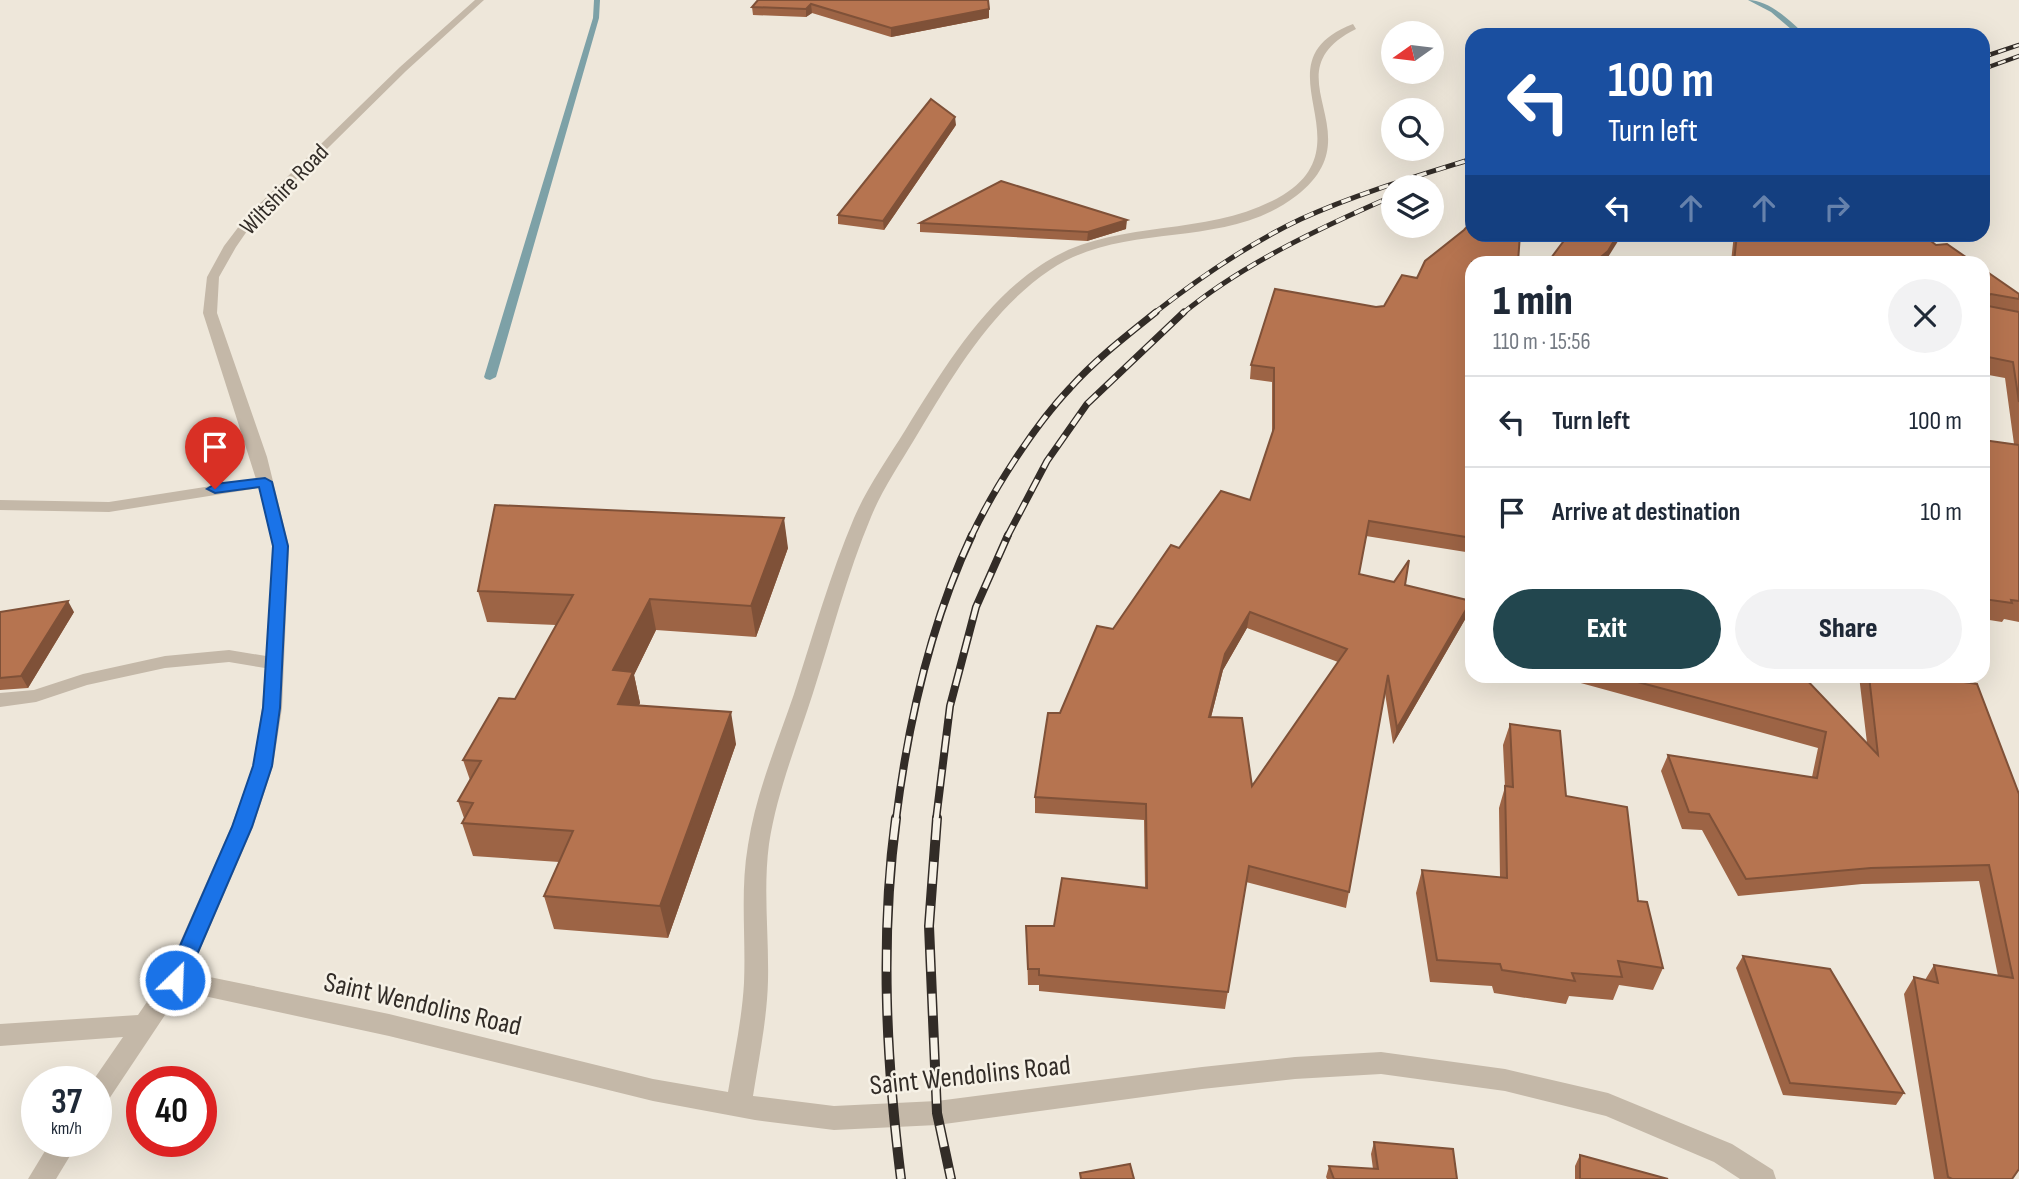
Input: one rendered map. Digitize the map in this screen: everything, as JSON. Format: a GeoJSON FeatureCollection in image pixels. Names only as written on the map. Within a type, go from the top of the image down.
{"type":"FeatureCollection","features":[{"type":"Feature","properties":{"kind":"street","name":"Wiltshire Road"},"geometry":{"type":"LineString","coordinates":[[112,1073],[175,980],[242,827],[262,766],[275,664],[281,546],[265,482],[210,313],[213,277],[230,246],[250,219],[403,69],[480,0]]}},
{"type":"Feature","properties":{"kind":"street"},"geometry":{"type":"LineString","coordinates":[[739,1104],[756,985],[756,863],[764,824],[780,762],[865,512],[893,462],[948,373],[1022,285],[1048,264],[1090,247],[1124,238],[1251,216],[1293,194],[1311,178],[1321,164],[1326,145],[1315,83],[1314,60],[1331,39],[1353,27]]}},
{"type":"Feature","properties":{"kind":"street"},"geometry":{"type":"LineString","coordinates":[[0,505],[109,507],[265,482]]}},
{"type":"Feature","properties":{"kind":"street"},"geometry":{"type":"LineString","coordinates":[[0,700],[36,696],[83,680],[165,662],[229,656],[275,664]]}},
{"type":"Feature","properties":{"kind":"street","name":"Saint Wendolins Road"},"geometry":{"type":"LineString","coordinates":[[175,980],[389,1026],[653,1090],[834,1118],[937,1113],[1216,1077],[1381,1063],[1504,1080],[1608,1105],[1723,1153],[1763,1179]]}},
{"type":"Feature","properties":{"kind":"street"},"geometry":{"type":"LineString","coordinates":[[0,1035],[145,1025]]}},
{"type":"Feature","properties":{"kind":"street"},"geometry":{"type":"LineString","coordinates":[[41,1179],[55,1157]]}},
{"type":"Feature","properties":{"kind":"building"},"geometry":{"type":"Polygon","coordinates":[[[758,0],[988,0],[989,9],[891,28],[811,4],[806,9],[752,7],[758,0]]]}},
{"type":"Feature","properties":{"kind":"building"},"geometry":{"type":"Polygon","coordinates":[[[931,99],[955,117],[883,221],[838,215],[931,99]]]}},
{"type":"Feature","properties":{"kind":"building"},"geometry":{"type":"Polygon","coordinates":[[[1001,181],[1127,220],[1088,232],[920,223],[1001,181]]]}},
{"type":"Feature","properties":{"kind":"building"},"geometry":{"type":"Polygon","coordinates":[[[1465,229],[1465,242],[1519,242],[1518,256],[1465,256],[1465,537],[1369,521],[1359,574],[1394,582],[1409,560],[1405,585],[1465,600],[1465,611],[1397,728],[1388,675],[1349,892],[1249,866],[1228,992],[1039,975],[1039,969],[1028,969],[1026,926],[1054,926],[1062,878],[1147,888],[1146,804],[1035,797],[1048,713],[1060,713],[1097,626],[1113,629],[1171,545],[1179,548],[1221,491],[1250,500],[1274,428],[1274,368],[1251,365],[1275,289],[1376,307],[1384,306],[1402,275],[1417,278],[1425,261],[1465,229]],[[1250,612],[1225,654],[1209,717],[1242,718],[1252,786],[1347,649],[1250,612]]]}},
{"type":"Feature","properties":{"kind":"building"},"geometry":{"type":"Polygon","coordinates":[[[1563,242],[1613,242],[1602,256],[1552,256],[1563,242]]]}},
{"type":"Feature","properties":{"kind":"building"},"geometry":{"type":"Polygon","coordinates":[[[1736,242],[1932,242],[1936,245],[1947,244],[1964,256],[1735,256],[1736,242]]]}},
{"type":"Feature","properties":{"kind":"building"},"geometry":{"type":"Polygon","coordinates":[[[1990,274],[2019,294],[2019,299],[1991,294],[1990,274]]]}},
{"type":"Feature","properties":{"kind":"building"},"geometry":{"type":"Polygon","coordinates":[[[1990,306],[2019,312],[2019,402],[2013,362],[1990,357],[1990,306]]]}},
{"type":"Feature","properties":{"kind":"building"},"geometry":{"type":"Polygon","coordinates":[[[1990,441],[2019,445],[2019,601],[2011,600],[2012,603],[1990,600],[1990,441]]]}},
{"type":"Feature","properties":{"kind":"building"},"geometry":{"type":"Polygon","coordinates":[[[495,505],[784,518],[751,606],[650,599],[613,670],[633,672],[618,704],[731,712],[660,906],[544,896],[573,831],[462,823],[473,803],[458,801],[481,761],[463,760],[499,698],[515,699],[573,595],[478,591],[495,505]]]}},
{"type":"Feature","properties":{"kind":"building"},"geometry":{"type":"Polygon","coordinates":[[[68,601],[21,676],[0,678],[0,612],[68,601]]]}},
{"type":"Feature","properties":{"kind":"building"},"geometry":{"type":"Polygon","coordinates":[[[1641,683],[1810,683],[1878,755],[1870,683],[1977,684],[2019,794],[2019,1169],[2012,1179],[1948,1177],[1914,977],[1938,983],[1934,965],[2013,978],[1989,865],[1871,868],[1746,879],[1709,814],[1689,812],[1668,755],[1817,778],[1826,732],[1641,683]]]}},
{"type":"Feature","properties":{"kind":"building"},"geometry":{"type":"Polygon","coordinates":[[[1510,724],[1560,731],[1566,796],[1627,807],[1638,901],[1647,902],[1663,968],[1618,961],[1622,977],[1572,973],[1575,981],[1502,970],[1500,964],[1437,960],[1422,870],[1507,878],[1505,786],[1513,787],[1510,724]]]}},
{"type":"Feature","properties":{"kind":"building"},"geometry":{"type":"Polygon","coordinates":[[[1743,956],[1830,969],[1904,1093],[1790,1083],[1743,956]]]}},
{"type":"Feature","properties":{"kind":"building"},"geometry":{"type":"Polygon","coordinates":[[[1374,1142],[1453,1149],[1457,1179],[1334,1179],[1329,1166],[1378,1169],[1374,1142]]]}},
{"type":"Feature","properties":{"kind":"building"},"geometry":{"type":"Polygon","coordinates":[[[1580,1155],[1668,1179],[1580,1179],[1580,1155]]]}},
{"type":"Feature","properties":{"kind":"building"},"geometry":{"type":"Polygon","coordinates":[[[1130,1164],[1134,1179],[1081,1179],[1080,1173],[1130,1164]]]}},
{"type":"Feature","properties":{"kind":"waterway"},"geometry":{"type":"LineString","coordinates":[[490,377],[596,18],[597,0]]}},
{"type":"Feature","properties":{"kind":"waterway"},"geometry":{"type":"LineString","coordinates":[[1751,0],[1773,11],[1794,28]]}},
{"type":"Feature","properties":{"kind":"railway"},"geometry":{"type":"LineString","coordinates":[[1990,55],[2019,45]]}},
{"type":"Feature","properties":{"kind":"railway"},"geometry":{"type":"LineString","coordinates":[[1990,66],[2019,56]]}},
{"type":"Feature","properties":{"kind":"railway"},"geometry":{"type":"LineString","coordinates":[[1153,314],[1224,262],[1301,219],[1364,194],[1465,161]]}},
{"type":"Feature","properties":{"kind":"railway"},"geometry":{"type":"LineString","coordinates":[[1182,314],[1256,263],[1381,202]]}},
{"type":"Feature","properties":{"kind":"railway"},"geometry":{"type":"LineString","coordinates":[[972,536],[1015,459],[1056,403],[1100,358],[1156,312]]}},
{"type":"Feature","properties":{"kind":"railway"},"geometry":{"type":"LineString","coordinates":[[1008,536],[1047,461],[1087,404],[1184,312]]}},
{"type":"Feature","properties":{"kind":"railway"},"geometry":{"type":"LineString","coordinates":[[896,820],[907,747],[923,674],[944,603],[972,536]]}},
{"type":"Feature","properties":{"kind":"railway"},"geometry":{"type":"LineString","coordinates":[[936,820],[950,706],[976,607],[1008,536]]}},
{"type":"Feature","properties":{"kind":"railway"},"geometry":{"type":"LineString","coordinates":[[896,818],[888,909],[887,999],[901,1179]]}},
{"type":"Feature","properties":{"kind":"railway"},"geometry":{"type":"LineString","coordinates":[[937,818],[929,926],[937,1113],[951,1179]]}},
{"type":"Feature","properties":{"kind":"route"},"geometry":{"type":"LineString","coordinates":[[175,980],[242,827],[262,766],[272,708],[281,546],[265,482],[215,489]]}}]}
